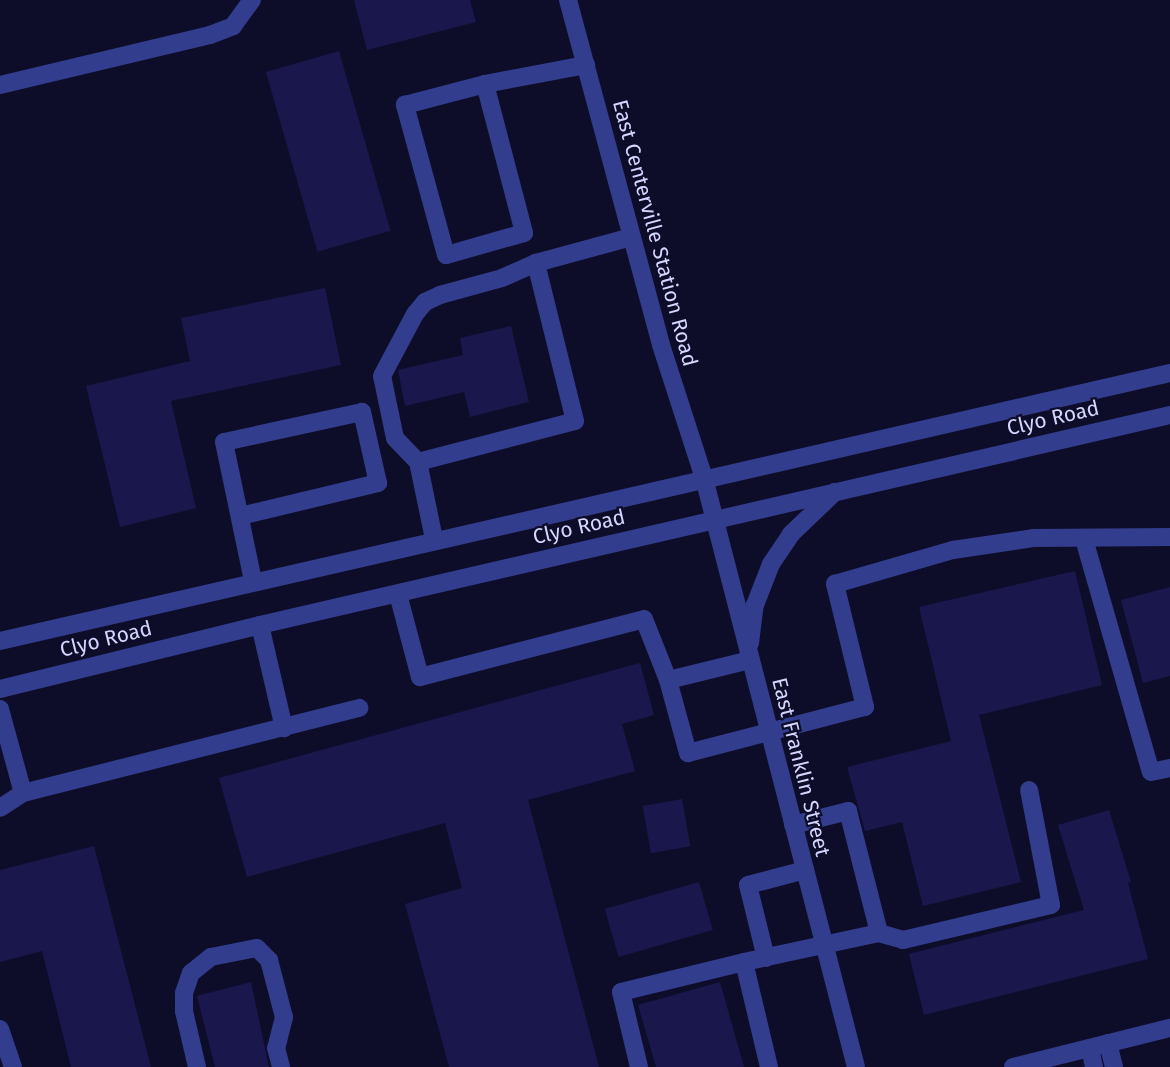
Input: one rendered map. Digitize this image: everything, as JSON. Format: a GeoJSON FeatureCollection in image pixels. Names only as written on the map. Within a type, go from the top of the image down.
{"type":"FeatureCollection","features":[{"type":"Feature","properties":{"kind":"street"},"geometry":{"type":"LineString","coordinates":[[0,85],[210,35],[233,26],[252,0]]}},
{"type":"Feature","properties":{"kind":"street","name":"East Centerville Station Road"},"geometry":{"type":"LineString","coordinates":[[568,0],[661,345],[704,477]]}},
{"type":"Feature","properties":{"kind":"street"},"geometry":{"type":"LineString","coordinates":[[485,84],[524,233],[446,255],[405,105],[485,84],[586,65]]}},
{"type":"Feature","properties":{"kind":"street"},"geometry":{"type":"LineString","coordinates":[[434,539],[418,462],[395,438],[382,376],[415,314],[425,302],[440,295],[502,278],[536,263],[632,237]]}},
{"type":"Feature","properties":{"kind":"street"},"geometry":{"type":"LineString","coordinates":[[418,462],[575,421],[536,263]]}},
{"type":"Feature","properties":{"kind":"street","name":"Clyo Road"},"geometry":{"type":"LineString","coordinates":[[0,641],[704,477],[1170,373]]}},
{"type":"Feature","properties":{"kind":"street"},"geometry":{"type":"LineString","coordinates":[[240,516],[378,483],[362,412],[224,442],[253,581]]}},
{"type":"Feature","properties":{"kind":"street","name":"Clyo Road"},"geometry":{"type":"LineString","coordinates":[[0,688],[260,625],[1170,414]]}},
{"type":"Feature","properties":{"kind":"street","name":"East Franklin Street"},"geometry":{"type":"LineString","coordinates":[[704,477],[856,1067]]}},
{"type":"Feature","properties":{"kind":"street"},"geometry":{"type":"LineString","coordinates":[[668,680],[749,656],[755,605],[771,564],[791,534],[837,491]]}},
{"type":"Feature","properties":{"kind":"street"},"geometry":{"type":"LineString","coordinates":[[398,594],[420,677],[644,619],[668,680],[688,753],[865,707],[835,584],[953,550],[1034,538],[1170,537]]}},
{"type":"Feature","properties":{"kind":"street"},"geometry":{"type":"LineString","coordinates":[[1084,539],[1151,772],[1170,768]]}},
{"type":"Feature","properties":{"kind":"street"},"geometry":{"type":"LineString","coordinates":[[260,625],[284,728]]}},
{"type":"Feature","properties":{"kind":"street"},"geometry":{"type":"LineString","coordinates":[[0,808],[22,793],[359,708]]}},
{"type":"Feature","properties":{"kind":"street"},"geometry":{"type":"LineString","coordinates":[[0,709],[22,793]]}},
{"type":"Feature","properties":{"kind":"street"},"geometry":{"type":"LineString","coordinates":[[639,1067],[621,992],[744,962],[879,933],[903,940],[1051,905],[1029,790]]}},
{"type":"Feature","properties":{"kind":"street"},"geometry":{"type":"LineString","coordinates":[[793,825],[848,811],[879,933]]}},
{"type":"Feature","properties":{"kind":"street"},"geometry":{"type":"LineString","coordinates":[[766,958],[748,885],[805,870]]}},
{"type":"Feature","properties":{"kind":"street"},"geometry":{"type":"LineString","coordinates":[[197,1067],[184,1011],[184,993],[191,973],[211,957],[257,948],[268,960],[282,1007],[284,1017],[276,1048],[281,1067]]}},
{"type":"Feature","properties":{"kind":"street"},"geometry":{"type":"LineString","coordinates":[[744,962],[769,1067]]}},
{"type":"Feature","properties":{"kind":"street"},"geometry":{"type":"LineString","coordinates":[[1013,1067],[1170,1028]]}},
{"type":"Feature","properties":{"kind":"street"},"geometry":{"type":"LineString","coordinates":[[0,1029],[13,1067]]}},
{"type":"Feature","properties":{"kind":"street"},"geometry":{"type":"LineString","coordinates":[[1108,1043],[1114,1067]]}},
{"type":"Feature","properties":{"kind":"street"},"geometry":{"type":"LineString","coordinates":[[1090,1048],[1094,1067]]}},
{"type":"Feature","properties":{"kind":"building"},"geometry":{"type":"Polygon","coordinates":[[[354,0],[470,0],[476,22],[367,50],[354,0]]]}},
{"type":"Feature","properties":{"kind":"building"},"geometry":{"type":"Polygon","coordinates":[[[339,51],[391,231],[317,252],[266,72],[339,51]]]}},
{"type":"Feature","properties":{"kind":"building"},"geometry":{"type":"Polygon","coordinates":[[[325,288],[341,365],[171,401],[196,508],[120,527],[86,386],[190,361],[181,318],[325,288]]]}},
{"type":"Feature","properties":{"kind":"building"},"geometry":{"type":"Polygon","coordinates":[[[511,326],[529,402],[470,417],[464,392],[405,406],[398,370],[463,355],[460,338],[511,326]]]}},
{"type":"Feature","properties":{"kind":"building"},"geometry":{"type":"Polygon","coordinates":[[[1075,571],[1102,685],[979,715],[1021,882],[923,906],[902,822],[865,831],[847,767],[951,741],[919,607],[1075,571]]]}},
{"type":"Feature","properties":{"kind":"building"},"geometry":{"type":"Polygon","coordinates":[[[1170,587],[1170,676],[1143,683],[1121,600],[1170,587]]]}},
{"type":"Feature","properties":{"kind":"building"},"geometry":{"type":"Polygon","coordinates":[[[640,663],[654,715],[622,724],[635,771],[528,800],[599,1067],[449,1067],[405,904],[462,888],[445,823],[247,877],[219,778],[640,663]]]}},
{"type":"Feature","properties":{"kind":"building"},"geometry":{"type":"Polygon","coordinates":[[[682,799],[690,846],[651,853],[643,806],[682,799]]]}},
{"type":"Feature","properties":{"kind":"building"},"geometry":{"type":"Polygon","coordinates":[[[1109,810],[1131,882],[1128,883],[1148,959],[924,1015],[909,954],[1084,910],[1058,825],[1109,810]]]}},
{"type":"Feature","properties":{"kind":"building"},"geometry":{"type":"Polygon","coordinates":[[[94,846],[151,1067],[71,1067],[42,951],[0,962],[0,870],[94,846]]]}},
{"type":"Feature","properties":{"kind":"building"},"geometry":{"type":"Polygon","coordinates":[[[699,882],[713,930],[619,957],[605,909],[699,882]]]}},
{"type":"Feature","properties":{"kind":"building"},"geometry":{"type":"Polygon","coordinates":[[[251,982],[269,1067],[215,1067],[197,996],[251,982]]]}},
{"type":"Feature","properties":{"kind":"building"},"geometry":{"type":"Polygon","coordinates":[[[720,982],[744,1067],[656,1067],[638,1005],[720,982]]]}}]}
